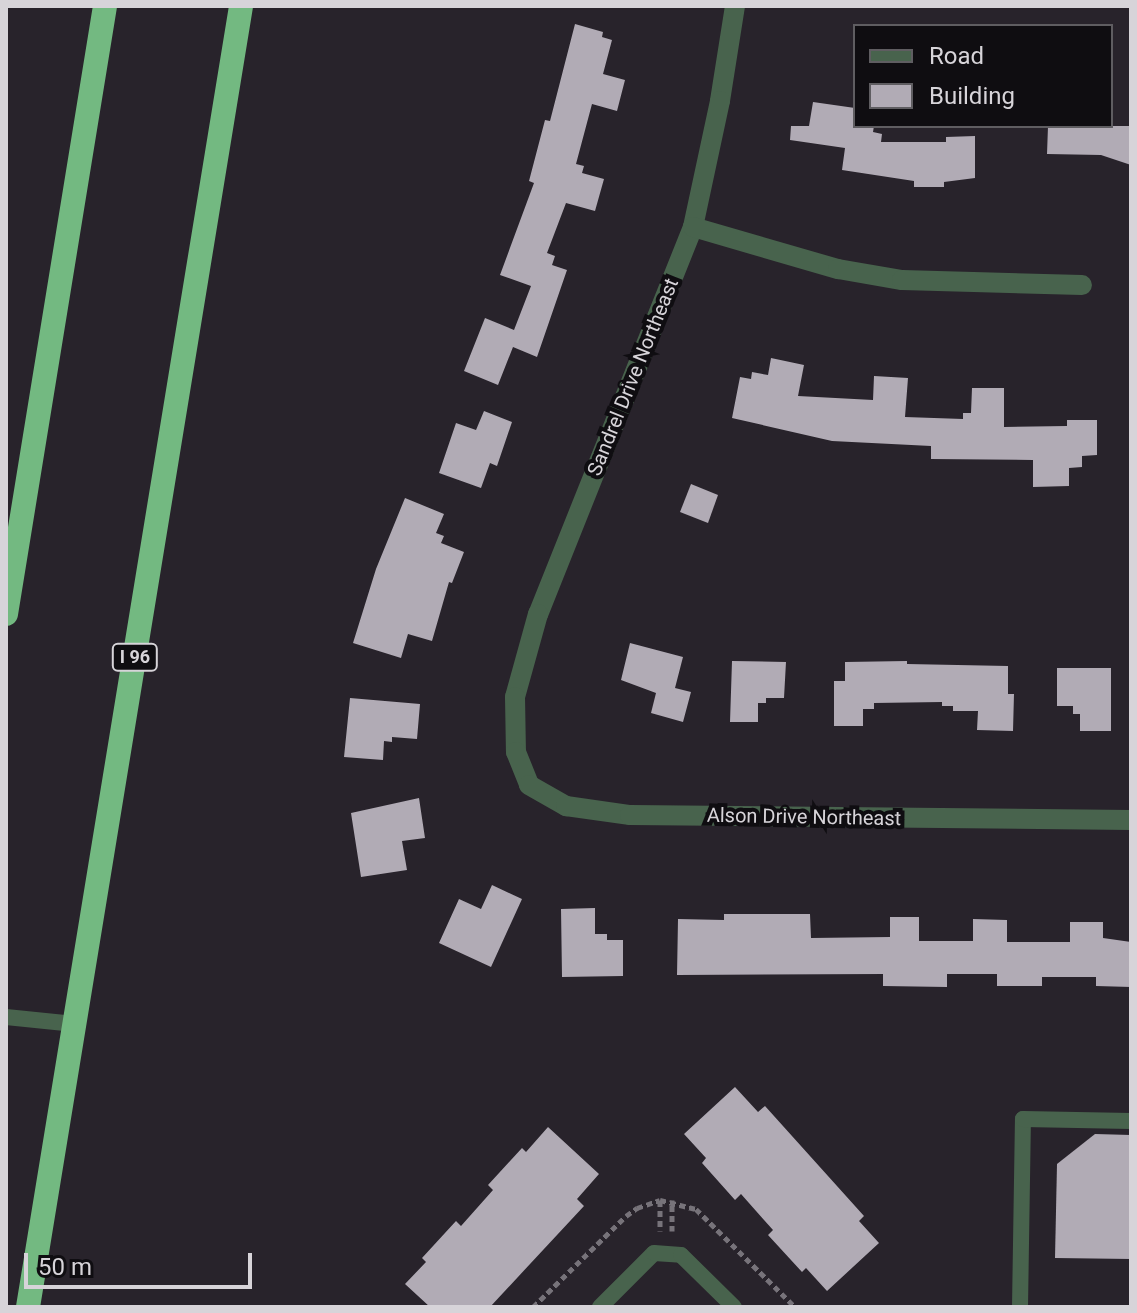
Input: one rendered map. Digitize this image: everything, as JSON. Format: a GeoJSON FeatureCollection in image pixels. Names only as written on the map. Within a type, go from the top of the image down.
{"type":"FeatureCollection","features":[{"type":"Feature","properties":{"kind":"highway"},"geometry":{"type":"LineString","coordinates":[[6,614],[105,6]]}},
{"type":"Feature","properties":{"kind":"highway","name":"I 96"},"geometry":{"type":"LineString","coordinates":[[28,1307],[241,6]]}},
{"type":"Feature","properties":{"kind":"street","name":"Sandrel Drive Northeast"},"geometry":{"type":"LineString","coordinates":[[516,742],[515,697],[538,614],[693,227],[720,101],[735,6]]}},
{"type":"Feature","properties":{"kind":"street"},"geometry":{"type":"LineString","coordinates":[[693,227],[838,269],[902,280],[1082,285]]}},
{"type":"Feature","properties":{"kind":"street","name":"Alson Drive Northeast"},"geometry":{"type":"LineString","coordinates":[[516,742],[516,752],[529,785],[566,806],[617,813],[1131,820]]}},
{"type":"Feature","properties":{"kind":"lane"},"geometry":{"type":"LineString","coordinates":[[6,1017],[75,1024]]}},
{"type":"Feature","properties":{"kind":"lane"},"geometry":{"type":"LineString","coordinates":[[1020,1307],[1023,1119],[1131,1121]]}},
{"type":"Feature","properties":{"kind":"lane"},"geometry":{"type":"LineString","coordinates":[[607,1304],[654,1253],[681,1255],[734,1307]]}},
{"type":"Feature","properties":{"kind":"path"},"geometry":{"type":"LineString","coordinates":[[660,1200],[666,1254]]}},
{"type":"Feature","properties":{"kind":"path"},"geometry":{"type":"LineString","coordinates":[[666,1254],[672,1200]]}},
{"type":"Feature","properties":{"kind":"building"},"geometry":{"type":"Polygon","coordinates":[[[575,24],[603,32],[602,37],[612,40],[603,74],[625,80],[617,111],[592,104],[576,164],[584,166],[582,173],[604,179],[595,211],[566,203],[547,253],[555,256],[552,265],[567,270],[537,357],[513,347],[498,385],[464,371],[485,318],[514,330],[531,286],[500,275],[534,183],[529,181],[545,120],[550,121],[575,24]]]}},
{"type":"Feature","properties":{"kind":"building"},"geometry":{"type":"Polygon","coordinates":[[[813,102],[853,108],[853,128],[874,128],[873,132],[882,134],[881,142],[946,142],[946,137],[975,136],[975,178],[944,182],[944,187],[914,187],[914,181],[842,170],[845,148],[790,140],[791,126],[809,126],[813,102]]]}},
{"type":"Feature","properties":{"kind":"building"},"geometry":{"type":"Polygon","coordinates":[[[1131,126],[1131,165],[1101,155],[1047,154],[1048,128],[1131,126]]]}},
{"type":"Feature","properties":{"kind":"building"},"geometry":{"type":"Polygon","coordinates":[[[771,358],[804,365],[798,396],[873,400],[874,376],[908,378],[905,417],[963,419],[963,413],[971,413],[972,388],[1004,388],[1004,427],[1067,426],[1067,420],[1097,420],[1097,455],[1082,456],[1082,467],[1069,468],[1069,486],[1033,487],[1033,460],[931,459],[931,446],[832,441],[732,418],[740,377],[751,379],[752,372],[768,375],[771,358]]]}},
{"type":"Feature","properties":{"kind":"building"},"geometry":{"type":"Polygon","coordinates":[[[484,411],[512,422],[497,466],[490,463],[481,488],[439,473],[456,423],[476,430],[484,411]]]}},
{"type":"Feature","properties":{"kind":"building"},"geometry":{"type":"Polygon","coordinates":[[[691,484],[718,495],[708,523],[680,512],[691,484]]]}},
{"type":"Feature","properties":{"kind":"building"},"geometry":{"type":"Polygon","coordinates":[[[405,498],[444,514],[436,533],[444,536],[441,543],[464,552],[452,583],[449,582],[432,641],[408,634],[401,658],[353,643],[376,569],[405,498]]]}},
{"type":"Feature","properties":{"kind":"building"},"geometry":{"type":"Polygon","coordinates":[[[630,643],[683,657],[675,688],[691,692],[683,722],[651,713],[656,693],[621,680],[630,643]]]}},
{"type":"Feature","properties":{"kind":"building"},"geometry":{"type":"Polygon","coordinates":[[[732,661],[786,662],[784,698],[766,698],[766,703],[758,703],[758,722],[730,722],[732,661]]]}},
{"type":"Feature","properties":{"kind":"building"},"geometry":{"type":"Polygon","coordinates":[[[907,661],[907,664],[1008,666],[1008,694],[1014,694],[1013,731],[977,730],[978,711],[953,711],[953,706],[942,706],[942,702],[874,703],[874,709],[863,709],[863,726],[834,726],[834,681],[845,681],[845,662],[907,661]]]}},
{"type":"Feature","properties":{"kind":"building"},"geometry":{"type":"Polygon","coordinates":[[[1057,668],[1111,668],[1111,731],[1080,731],[1080,714],[1073,714],[1073,706],[1057,706],[1057,668]]]}},
{"type":"Feature","properties":{"kind":"building"},"geometry":{"type":"Polygon","coordinates":[[[350,698],[420,704],[417,739],[392,737],[392,742],[384,741],[383,760],[344,757],[350,698]]]}},
{"type":"Feature","properties":{"kind":"building"},"geometry":{"type":"Polygon","coordinates":[[[419,798],[425,838],[402,841],[407,870],[361,877],[351,813],[419,798]]]}},
{"type":"Feature","properties":{"kind":"building"},"geometry":{"type":"Polygon","coordinates":[[[492,885],[522,899],[491,967],[439,943],[459,899],[481,909],[492,885]]]}},
{"type":"Feature","properties":{"kind":"building"},"geometry":{"type":"Polygon","coordinates":[[[595,908],[595,934],[607,934],[607,940],[623,940],[623,976],[562,977],[561,909],[595,908]]]}},
{"type":"Feature","properties":{"kind":"building"},"geometry":{"type":"Polygon","coordinates":[[[724,914],[810,914],[811,938],[890,937],[890,917],[919,917],[919,941],[973,941],[973,919],[1007,920],[1007,942],[1070,942],[1070,922],[1103,922],[1103,938],[1131,942],[1131,987],[1096,986],[1096,977],[1042,977],[1042,986],[997,986],[997,974],[947,974],[947,987],[883,986],[883,974],[677,975],[678,919],[724,920],[724,914]]]}},
{"type":"Feature","properties":{"kind":"building"},"geometry":{"type":"Polygon","coordinates":[[[735,1087],[758,1112],[765,1106],[864,1216],[859,1221],[879,1243],[827,1291],[806,1268],[802,1272],[768,1235],[773,1230],[741,1194],[735,1200],[702,1163],[706,1158],[684,1134],[735,1087]]]}},
{"type":"Feature","properties":{"kind":"building"},"geometry":{"type":"Polygon","coordinates":[[[548,1127],[599,1174],[577,1199],[584,1206],[490,1307],[430,1307],[405,1284],[426,1262],[422,1258],[456,1221],[461,1226],[493,1190],[488,1185],[522,1148],[526,1152],[548,1127]]]}},
{"type":"Feature","properties":{"kind":"building"},"geometry":{"type":"Polygon","coordinates":[[[1095,1134],[1131,1135],[1131,1259],[1055,1258],[1057,1164],[1095,1134]]]}}]}
